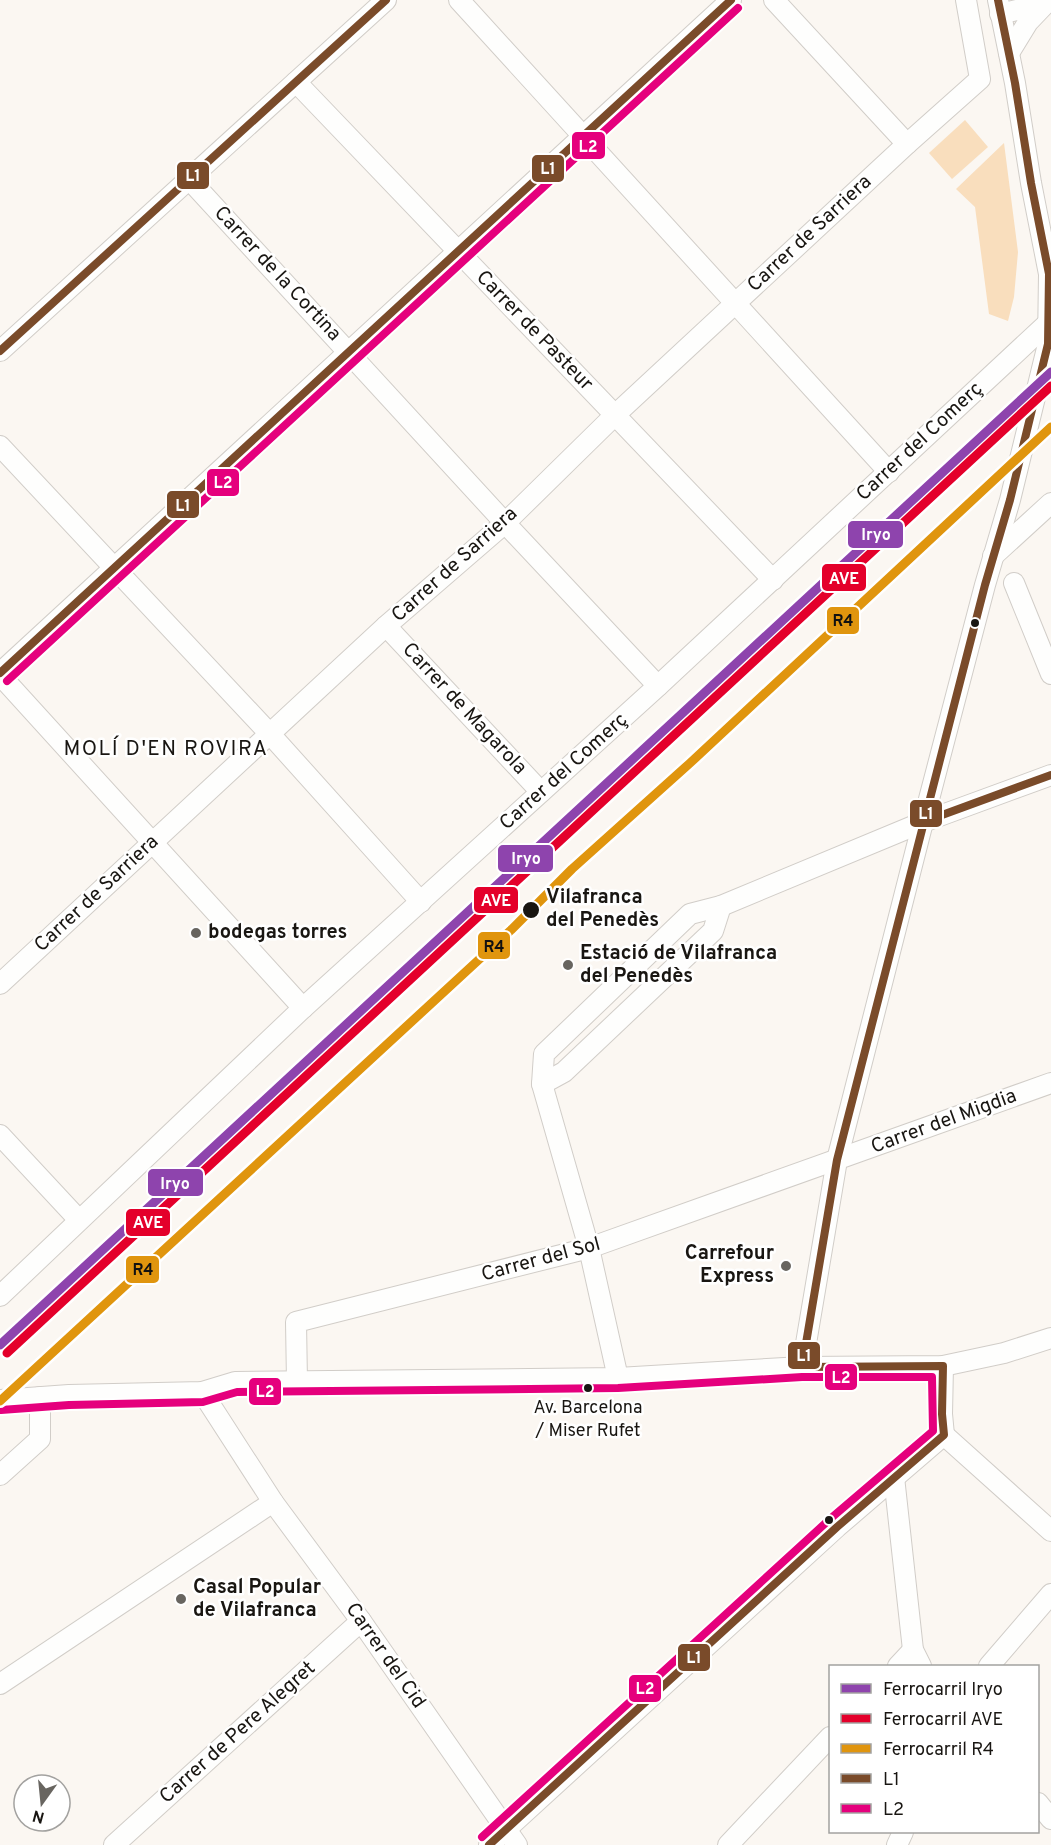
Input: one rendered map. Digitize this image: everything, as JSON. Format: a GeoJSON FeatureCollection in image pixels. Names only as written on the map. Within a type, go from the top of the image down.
{"type":"FeatureCollection","features":[{"type":"Feature","properties":{"kind":"street"},"geometry":{"type":"LineString","coordinates":[[0,351],[386,0]]}},
{"type":"Feature","properties":{"kind":"street"},"geometry":{"type":"LineString","coordinates":[[459,0],[888,472]]}},
{"type":"Feature","properties":{"kind":"street"},"geometry":{"type":"LineString","coordinates":[[303,1008],[0,674],[731,0]]}},
{"type":"Feature","properties":{"kind":"street"},"geometry":{"type":"LineString","coordinates":[[774,0],[907,144]]}},
{"type":"Feature","properties":{"kind":"street","name":"Carrer de Sarriera"},"geometry":{"type":"LineString","coordinates":[[0,984],[386,626],[505,523],[615,415],[980,79],[966,0]]}},
{"type":"Feature","properties":{"kind":"street"},"geometry":{"type":"LineString","coordinates":[[802,1367],[837,1160],[991,561],[1010,500],[1048,344],[1049,274],[999,7],[1048,2]]}},
{"type":"Feature","properties":{"kind":"street"},"geometry":{"type":"LineString","coordinates":[[1009,53],[1028,22],[1048,2]]}},
{"type":"Feature","properties":{"kind":"street","name":"Carrer de Pasteur"},"geometry":{"type":"LineString","coordinates":[[296,82],[773,580]]}},
{"type":"Feature","properties":{"kind":"street","name":"Carrer de la Cortina"},"geometry":{"type":"LineString","coordinates":[[189,179],[658,686]]}},
{"type":"Feature","properties":{"kind":"street","name":"Carrer del Comerç"},"geometry":{"type":"LineString","coordinates":[[0,1296],[303,1008],[658,686],[1049,322]]}},
{"type":"Feature","properties":{"kind":"street"},"geometry":{"type":"LineString","coordinates":[[0,446],[270,734],[421,902]]}},
{"type":"Feature","properties":{"kind":"street"},"geometry":{"type":"LineString","coordinates":[[1010,500],[1036,517]]}},
{"type":"Feature","properties":{"kind":"street"},"geometry":{"type":"LineString","coordinates":[[991,561],[1051,503]]}},
{"type":"Feature","properties":{"kind":"street"},"geometry":{"type":"LineString","coordinates":[[1014,583],[1051,674]]}},
{"type":"Feature","properties":{"kind":"street","name":"Carrer de Magarola"},"geometry":{"type":"LineString","coordinates":[[386,626],[541,792]]}},
{"type":"Feature","properties":{"kind":"street"},"geometry":{"type":"LineString","coordinates":[[618,1378],[589,1248],[542,1084],[544,1054],[690,914],[722,906],[923,822],[1051,776]]}},
{"type":"Feature","properties":{"kind":"street"},"geometry":{"type":"LineString","coordinates":[[542,1084],[564,1072],[713,931],[722,906]]}},
{"type":"Feature","properties":{"kind":"street","name":"Carrer del Migdia"},"geometry":{"type":"LineString","coordinates":[[837,1160],[1051,1083]]}},
{"type":"Feature","properties":{"kind":"street"},"geometry":{"type":"LineString","coordinates":[[0,1136],[79,1220]]}},
{"type":"Feature","properties":{"kind":"street","name":"Carrer del Sol"},"geometry":{"type":"LineString","coordinates":[[297,1382],[296,1322],[589,1248],[837,1160]]}},
{"type":"Feature","properties":{"kind":"street"},"geometry":{"type":"LineString","coordinates":[[0,1400],[202,1392],[235,1382],[618,1378],[802,1367],[943,1366],[1004,1353],[1051,1338]]}},
{"type":"Feature","properties":{"kind":"street"},"geometry":{"type":"LineString","coordinates":[[943,1366],[944,1435],[1049,1525]]}},
{"type":"Feature","properties":{"kind":"street","name":"Carrer del Cid"},"geometry":{"type":"LineString","coordinates":[[202,1392],[273,1502],[361,1621],[512,1838]]}},
{"type":"Feature","properties":{"kind":"street"},"geometry":{"type":"LineString","coordinates":[[0,1475],[40,1439],[40,1397]]}},
{"type":"Feature","properties":{"kind":"street"},"geometry":{"type":"LineString","coordinates":[[489,1845],[512,1838],[894,1477],[944,1435]]}},
{"type":"Feature","properties":{"kind":"street"},"geometry":{"type":"LineString","coordinates":[[894,1477],[917,1658],[900,1665]]}},
{"type":"Feature","properties":{"kind":"street"},"geometry":{"type":"LineString","coordinates":[[0,1684],[273,1502]]}},
{"type":"Feature","properties":{"kind":"street"},"geometry":{"type":"LineString","coordinates":[[990,1665],[1051,1594]]}},
{"type":"Feature","properties":{"kind":"street","name":"Carrer de Pere Alegret"},"geometry":{"type":"LineString","coordinates":[[114,1845],[361,1621]]}},
{"type":"Feature","properties":{"kind":"street"},"geometry":{"type":"LineString","coordinates":[[728,1845],[829,1739]]}},
{"type":"Feature","properties":{"kind":"street"},"geometry":{"type":"LineString","coordinates":[[1039,1804],[1051,1819]]}},
{"type":"Feature","properties":{"kind":"shaded area"},"geometry":{"type":"Polygon","coordinates":[[[965,120],[988,147],[952,179],[929,153],[965,120]]]}},
{"type":"Feature","properties":{"kind":"shaded area"},"geometry":{"type":"Polygon","coordinates":[[[1004,143],[1018,252],[1014,297],[1008,321],[989,314],[975,207],[956,189],[1004,143]]]}},
{"type":"Feature","properties":{"kind":"rail line","name":"Iryo"},"geometry":{"type":"LineString","coordinates":[[0,1345],[1051,372]]}},
{"type":"Feature","properties":{"kind":"rail line","name":"AVE"},"geometry":{"type":"LineString","coordinates":[[7,1353],[1051,386]]}},
{"type":"Feature","properties":{"kind":"rail line","name":"R4"},"geometry":{"type":"LineString","coordinates":[[0,1401],[511,930],[572,869],[689,764],[1051,427]]}},
{"type":"Feature","properties":{"kind":"transit line","name":"L1"},"geometry":{"type":"LineString","coordinates":[[0,351],[386,0]]}},
{"type":"Feature","properties":{"kind":"transit line","name":"L1"},"geometry":{"type":"LineString","coordinates":[[0,673],[731,0]]}},
{"type":"Feature","properties":{"kind":"transit line","name":"L1"},"geometry":{"type":"LineString","coordinates":[[489,1845],[837,1527],[944,1435],[943,1366],[802,1367],[837,1160],[985,585],[1010,500],[1048,344],[1049,274],[998,0]]}},
{"type":"Feature","properties":{"kind":"transit line","name":"L2"},"geometry":{"type":"LineString","coordinates":[[7,681],[738,8]]}},
{"type":"Feature","properties":{"kind":"transit line","name":"L1"},"geometry":{"type":"LineString","coordinates":[[923,822],[1051,775]]}},
{"type":"Feature","properties":{"kind":"transit line","name":"L2"},"geometry":{"type":"LineString","coordinates":[[1,1410],[69,1405],[203,1402],[237,1392],[618,1388],[802,1377],[932,1377],[933,1431],[830,1519],[482,1837]]}},
{"type":"Feature","properties":{"kind":"place","name":"Vilafranca del Penedès"},"geometry":{"type":"Point","coordinates":[531,910]}},
{"type":"Feature","properties":{"kind":"place","name":"bodegas torres"},"geometry":{"type":"Point","coordinates":[196,933]}},
{"type":"Feature","properties":{"kind":"place","name":"Estació de Vilafranca del Penedès"},"geometry":{"type":"Point","coordinates":[568,965]}},
{"type":"Feature","properties":{"kind":"place","name":"Carrefour Express"},"geometry":{"type":"Point","coordinates":[786,1266]}},
{"type":"Feature","properties":{"kind":"place","name":"Av. Barcelona / Miser Rufet"},"geometry":{"type":"Point","coordinates":[588,1388]}},
{"type":"Feature","properties":{"kind":"place","name":"Casal Popular de Vilafranca"},"geometry":{"type":"Point","coordinates":[181,1599]}},
{"type":"Feature","properties":{"kind":"district","name":"MOLÍ D'EN ROVIRA"},"geometry":{"type":"Point","coordinates":[166,749]}}]}
